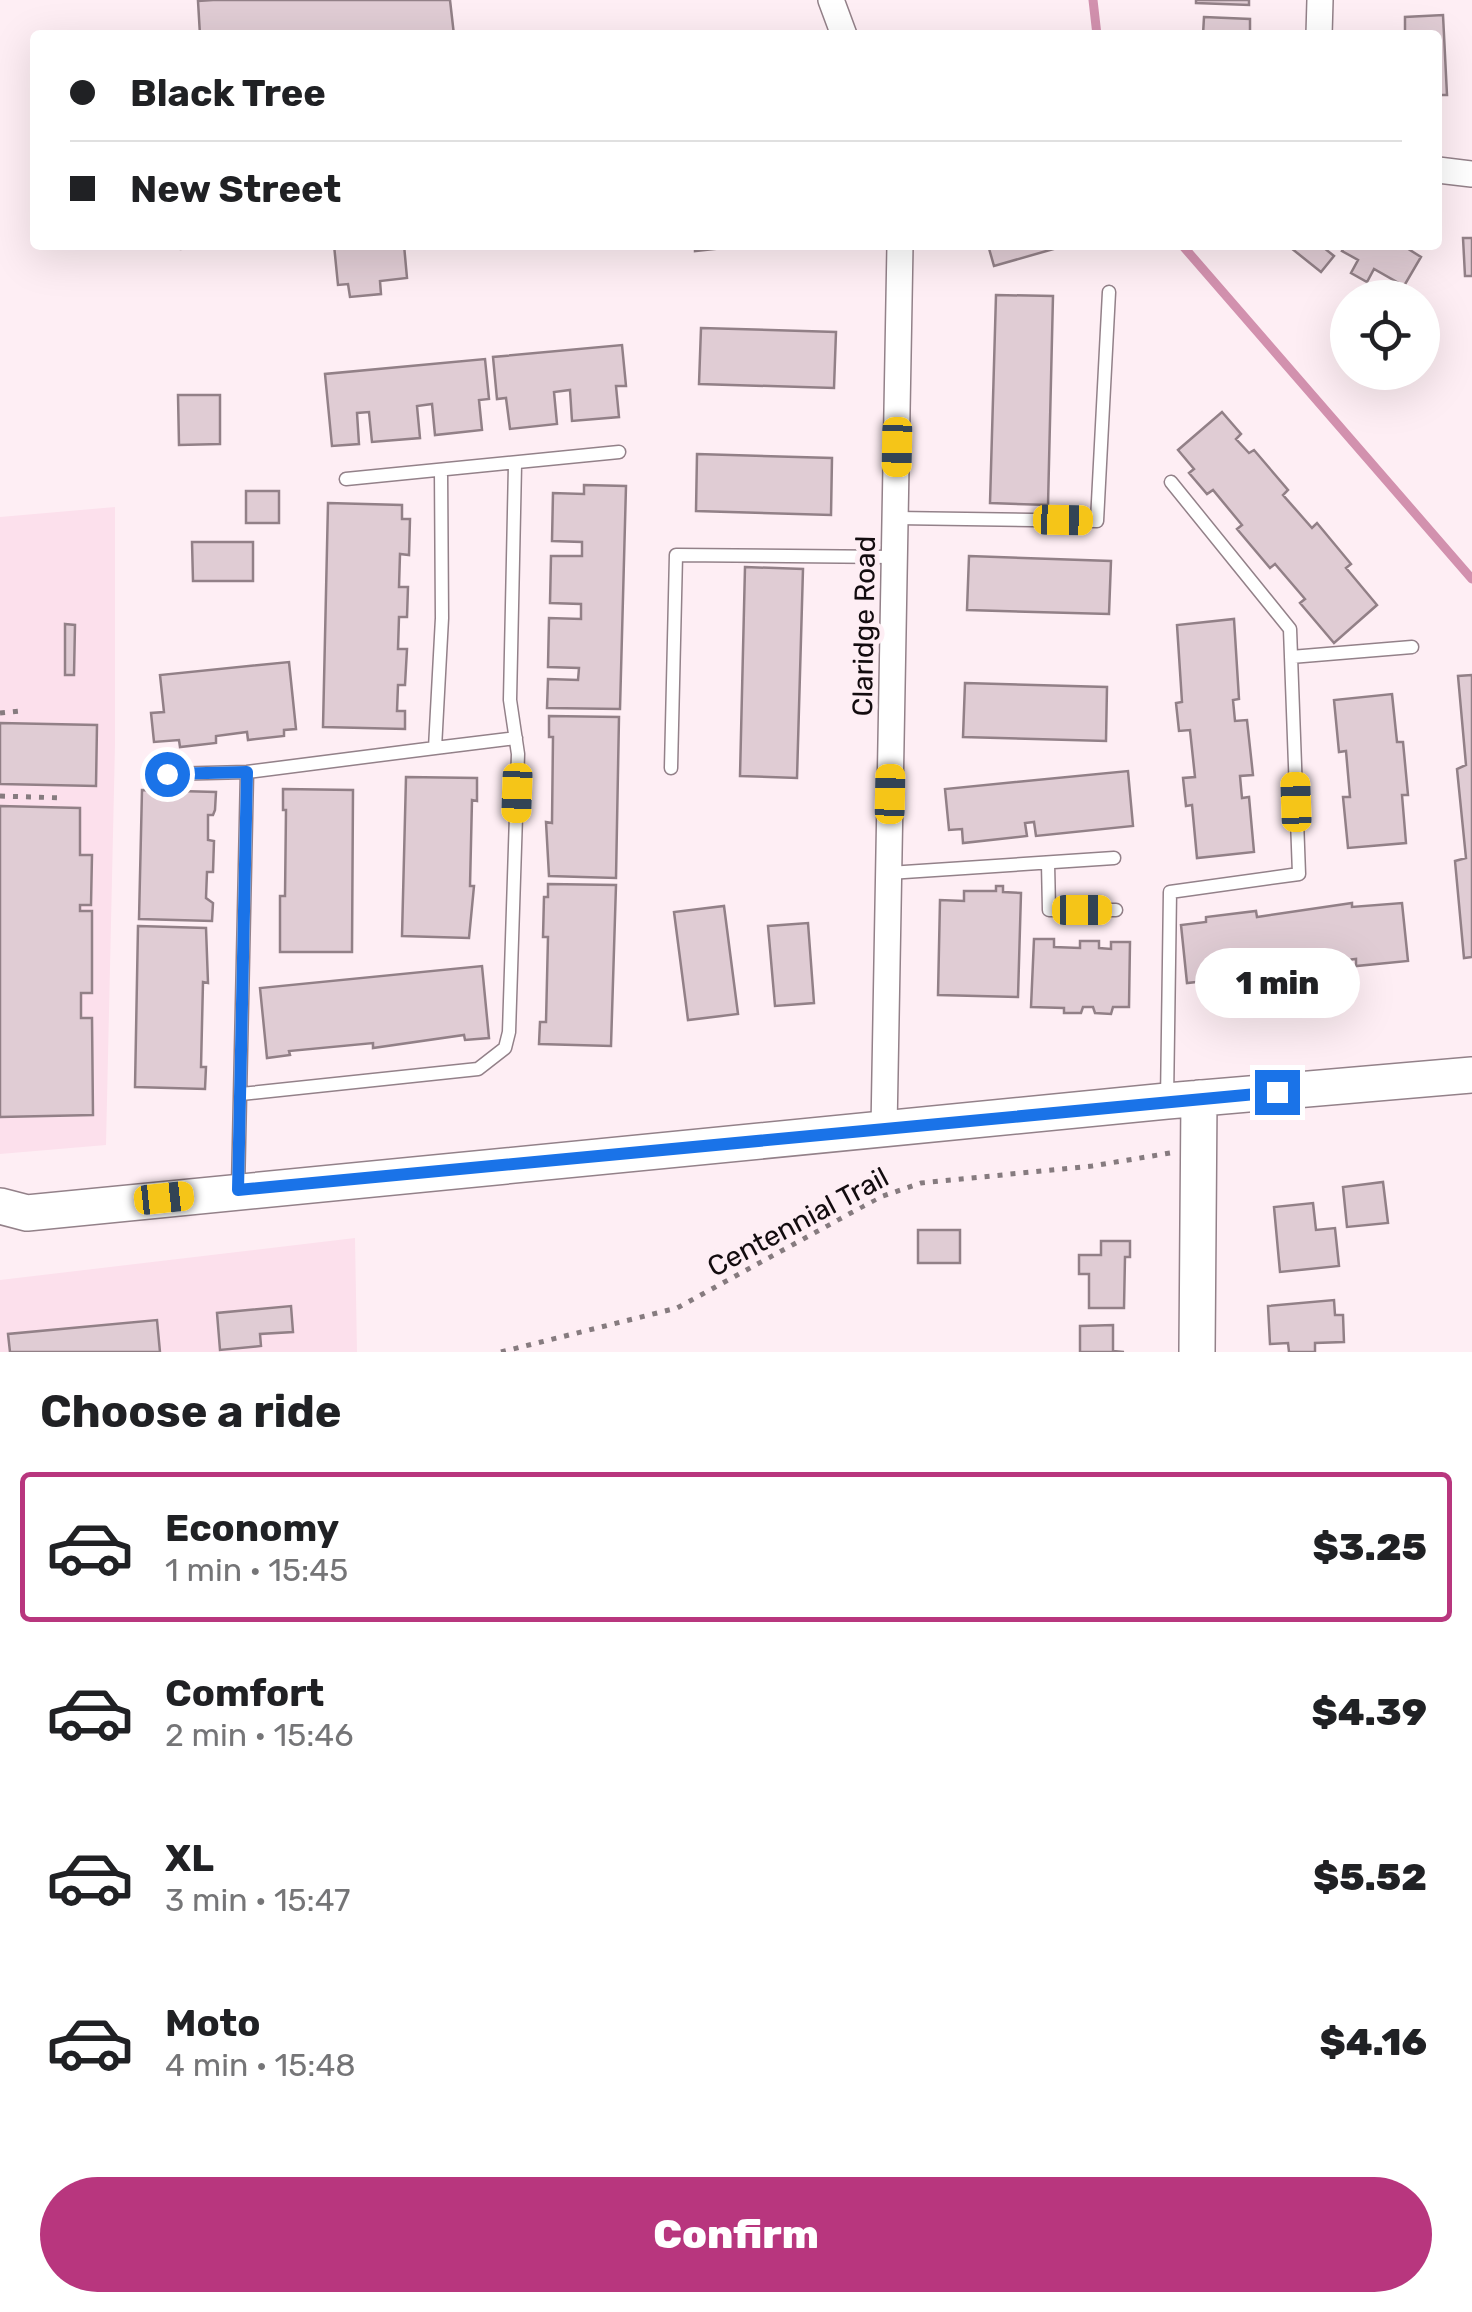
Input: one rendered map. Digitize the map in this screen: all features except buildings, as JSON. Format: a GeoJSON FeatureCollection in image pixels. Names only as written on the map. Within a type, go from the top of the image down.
{"type":"FeatureCollection","features":[{"type":"Feature","properties":{"kind":"main road"},"geometry":{"type":"LineString","coordinates":[[9,1215],[238,1190],[1472,1075]]}},
{"type":"Feature","properties":{"kind":"main road"},"geometry":{"type":"LineString","coordinates":[[1183,1100],[1197,1352]]}},
{"type":"Feature","properties":{"kind":"street"},"geometry":{"type":"LineString","coordinates":[[831,0],[842,30]]}},
{"type":"Feature","properties":{"kind":"street"},"geometry":{"type":"LineString","coordinates":[[1319,30],[1320,0]]}},
{"type":"Feature","properties":{"kind":"street"},"geometry":{"type":"LineString","coordinates":[[1442,170],[1472,174]]}},
{"type":"Feature","properties":{"kind":"street","name":"Claridge Road"},"geometry":{"type":"LineString","coordinates":[[884,1129],[900,250]]}},
{"type":"Feature","properties":{"kind":"lane"},"geometry":{"type":"LineString","coordinates":[[896,518],[1097,521],[1109,292]]}},
{"type":"Feature","properties":{"kind":"lane"},"geometry":{"type":"LineString","coordinates":[[346,479],[619,452]]}},
{"type":"Feature","properties":{"kind":"lane"},"geometry":{"type":"LineString","coordinates":[[241,1094],[478,1069],[505,1048],[510,1012],[516,738],[510,700],[515,465]]}},
{"type":"Feature","properties":{"kind":"lane"},"geometry":{"type":"LineString","coordinates":[[435,748],[442,618],[441,470]]}},
{"type":"Feature","properties":{"kind":"lane"},"geometry":{"type":"LineString","coordinates":[[1171,482],[1290,628],[1299,874],[1170,892],[1183,1100]]}},
{"type":"Feature","properties":{"kind":"lane"},"geometry":{"type":"LineString","coordinates":[[671,768],[676,556],[895,557]]}},
{"type":"Feature","properties":{"kind":"lane"},"geometry":{"type":"LineString","coordinates":[[1291,657],[1412,647]]}},
{"type":"Feature","properties":{"kind":"lane"},"geometry":{"type":"LineString","coordinates":[[167,774],[247,772],[516,738]]}},
{"type":"Feature","properties":{"kind":"lane"},"geometry":{"type":"LineString","coordinates":[[238,1190],[247,772]]}},
{"type":"Feature","properties":{"kind":"lane"},"geometry":{"type":"LineString","coordinates":[[889,873],[1114,858]]}},
{"type":"Feature","properties":{"kind":"lane"},"geometry":{"type":"LineString","coordinates":[[1048,862],[1049,910],[1116,910]]}},
{"type":"Feature","properties":{"kind":"path"},"geometry":{"type":"LineString","coordinates":[[0,713],[20,710]]}},
{"type":"Feature","properties":{"kind":"path"},"geometry":{"type":"LineString","coordinates":[[0,796],[64,798]]}},
{"type":"Feature","properties":{"kind":"path","name":"Centennial Trail"},"geometry":{"type":"LineString","coordinates":[[501,1352],[676,1308],[880,1197],[922,1183],[1092,1166],[1180,1150]]}},
{"type":"Feature","properties":{"kind":"shaded area"},"geometry":{"type":"Polygon","coordinates":[[[115,507],[115,745],[106,1145],[0,1154],[0,517],[115,507]]]}},
{"type":"Feature","properties":{"kind":"shaded area"},"geometry":{"type":"Polygon","coordinates":[[[355,1238],[357,1352],[0,1352],[0,1280],[355,1238]]]}},
{"type":"Feature","properties":{"kind":"waterway"},"geometry":{"type":"LineString","coordinates":[[1093,0],[1096,30]]}},
{"type":"Feature","properties":{"kind":"waterway"},"geometry":{"type":"LineString","coordinates":[[1186,250],[1472,579]]}},
{"type":"Feature","properties":{"kind":"route"},"geometry":{"type":"LineString","coordinates":[[167,774],[247,772],[238,1190],[1277,1092]]}}]}
